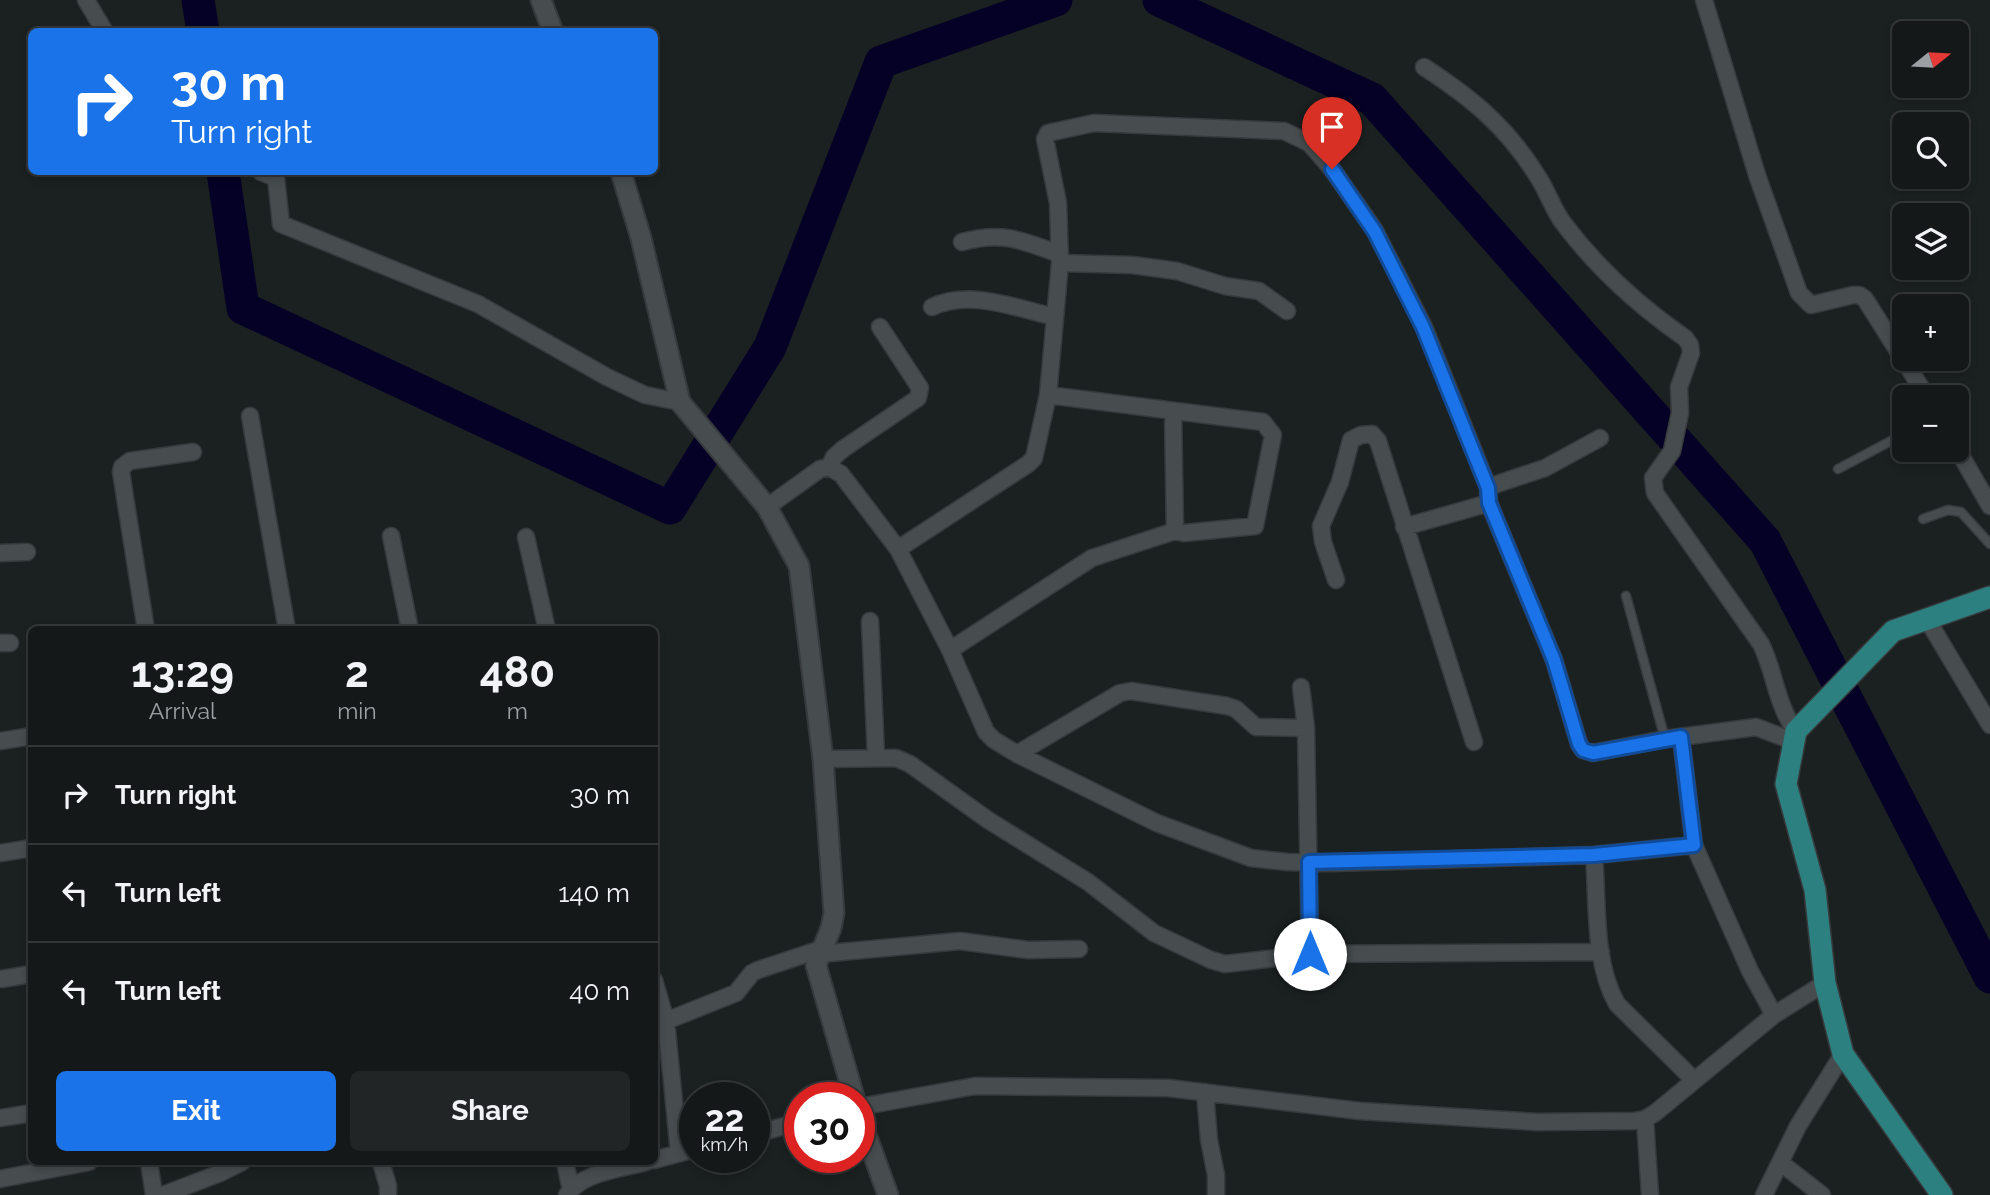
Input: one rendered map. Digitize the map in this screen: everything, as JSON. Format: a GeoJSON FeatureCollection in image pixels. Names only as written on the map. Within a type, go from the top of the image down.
{"type":"FeatureCollection","features":[{"type":"Feature","properties":{"kind":"main road"},"geometry":{"type":"LineString","coordinates":[[1942,1195],[1843,1054],[1825,983],[1815,890],[1786,784],[1796,734],[1893,631],[1990,597]]}},
{"type":"Feature","properties":{"kind":"street"},"geometry":{"type":"LineString","coordinates":[[86,0],[103,28]]}},
{"type":"Feature","properties":{"kind":"street"},"geometry":{"type":"LineString","coordinates":[[541,0],[552,28]]}},
{"type":"Feature","properties":{"kind":"street"},"geometry":{"type":"LineString","coordinates":[[1704,0],[1757,174],[1799,293],[1811,305],[1853,295],[1866,299],[1920,385]]}},
{"type":"Feature","properties":{"kind":"street"},"geometry":{"type":"LineString","coordinates":[[1424,66],[1464,93],[1492,117],[1521,152],[1560,218],[1579,242],[1638,303],[1685,338],[1690,345],[1691,353],[1679,387],[1680,413],[1674,440],[1665,463],[1653,478],[1655,493],[1761,644],[1769,660],[1785,717],[1796,734]]}},
{"type":"Feature","properties":{"kind":"street"},"geometry":{"type":"LineString","coordinates":[[898,549],[1028,464],[1036,451],[1048,395],[1059,258],[1058,203],[1045,139],[1048,133],[1094,123],[1284,131],[1309,143],[1332,169],[1375,232],[1423,327],[1554,660],[1583,750],[1593,753],[1673,738],[1756,727],[1796,734]]}},
{"type":"Feature","properties":{"kind":"street"},"geometry":{"type":"LineString","coordinates":[[268,175],[275,178],[281,225],[478,304],[607,377],[645,395],[681,402]]}},
{"type":"Feature","properties":{"kind":"street"},"geometry":{"type":"LineString","coordinates":[[622,175],[641,238],[681,402],[761,500],[799,566],[823,759],[834,913],[816,965],[850,1082]]}},
{"type":"Feature","properties":{"kind":"street"},"geometry":{"type":"LineString","coordinates":[[962,242],[982,237],[1016,238],[1059,258],[1177,271],[1225,286],[1259,291],[1287,311]]}},
{"type":"Feature","properties":{"kind":"street"},"geometry":{"type":"LineString","coordinates":[[932,307],[953,299],[968,298],[1055,317]]}},
{"type":"Feature","properties":{"kind":"street"},"geometry":{"type":"LineString","coordinates":[[829,467],[834,457],[843,449],[918,398],[920,393],[920,388],[880,327]]}},
{"type":"Feature","properties":{"kind":"street"},"geometry":{"type":"LineString","coordinates":[[950,649],[1092,558],[1175,531],[1184,533],[1255,526],[1273,435],[1263,422],[1048,395]]}},
{"type":"Feature","properties":{"kind":"street"},"geometry":{"type":"LineString","coordinates":[[1173,412],[1175,531]]}},
{"type":"Feature","properties":{"kind":"street"},"geometry":{"type":"LineString","coordinates":[[250,416],[286,626]]}},
{"type":"Feature","properties":{"kind":"street"},"geometry":{"type":"LineString","coordinates":[[1336,580],[1323,542],[1321,526],[1340,482],[1349,445],[1355,437],[1372,434],[1378,441],[1474,741]]}},
{"type":"Feature","properties":{"kind":"street"},"geometry":{"type":"LineString","coordinates":[[1404,527],[1488,495],[1600,438]]}},
{"type":"Feature","properties":{"kind":"street"},"geometry":{"type":"LineString","coordinates":[[145,626],[122,467],[130,461],[192,452]]}},
{"type":"Feature","properties":{"kind":"street"},"geometry":{"type":"LineString","coordinates":[[1965,462],[1990,506]]}},
{"type":"Feature","properties":{"kind":"street"},"geometry":{"type":"LineString","coordinates":[[761,500],[820,469],[829,467],[841,474],[898,549],[950,649],[986,732],[994,740],[1157,823],[1251,858],[1309,862],[1594,855],[1694,845]]}},
{"type":"Feature","properties":{"kind":"street"},"geometry":{"type":"LineString","coordinates":[[391,536],[409,626]]}},
{"type":"Feature","properties":{"kind":"street"},"geometry":{"type":"LineString","coordinates":[[526,537],[546,626]]}},
{"type":"Feature","properties":{"kind":"street"},"geometry":{"type":"LineString","coordinates":[[0,553],[27,552]]}},
{"type":"Feature","properties":{"kind":"street"},"geometry":{"type":"LineString","coordinates":[[1927,619],[1990,725]]}},
{"type":"Feature","properties":{"kind":"street"},"geometry":{"type":"LineString","coordinates":[[870,621],[876,757]]}},
{"type":"Feature","properties":{"kind":"street"},"geometry":{"type":"LineString","coordinates":[[1301,687],[1306,729],[1310,954]]}},
{"type":"Feature","properties":{"kind":"street"},"geometry":{"type":"LineString","coordinates":[[1017,754],[1120,693],[1131,691],[1227,706],[1236,709],[1256,727],[1306,729]]}},
{"type":"Feature","properties":{"kind":"street"},"geometry":{"type":"LineString","coordinates":[[0,741],[28,737]]}},
{"type":"Feature","properties":{"kind":"street"},"geometry":{"type":"LineString","coordinates":[[1673,738],[1694,845],[1750,971],[1774,1015]]}},
{"type":"Feature","properties":{"kind":"street"},"geometry":{"type":"LineString","coordinates":[[823,759],[896,758],[911,764],[988,820],[1088,882],[1154,933],[1225,964],[1310,954],[1601,952]]}},
{"type":"Feature","properties":{"kind":"street"},"geometry":{"type":"LineString","coordinates":[[0,853],[28,849]]}},
{"type":"Feature","properties":{"kind":"street"},"geometry":{"type":"LineString","coordinates":[[1594,855],[1601,952],[1611,994],[1617,1004],[1694,1080]]}},
{"type":"Feature","properties":{"kind":"street"},"geometry":{"type":"LineString","coordinates":[[666,1021],[736,993],[752,973],[758,970],[820,951],[960,941],[1028,950],[1079,949]]}},
{"type":"Feature","properties":{"kind":"street"},"geometry":{"type":"LineString","coordinates":[[1,979],[28,975]]}},
{"type":"Feature","properties":{"kind":"street"},"geometry":{"type":"LineString","coordinates":[[875,1104],[975,1086],[1168,1088],[1360,1111],[1537,1122],[1645,1119],[1774,1015],[1825,983]]}},
{"type":"Feature","properties":{"kind":"street"},"geometry":{"type":"LineString","coordinates":[[658,994],[666,1021],[679,1101]]}},
{"type":"Feature","properties":{"kind":"street"},"geometry":{"type":"LineString","coordinates":[[1763,1195],[1798,1126],[1843,1054]]}},
{"type":"Feature","properties":{"kind":"street"},"geometry":{"type":"LineString","coordinates":[[1205,1092],[1209,1140],[1216,1175],[1216,1195]]}},
{"type":"Feature","properties":{"kind":"street"},"geometry":{"type":"LineString","coordinates":[[0,1118],[28,1114]]}},
{"type":"Feature","properties":{"kind":"street"},"geometry":{"type":"LineString","coordinates":[[1645,1119],[1650,1195]]}},
{"type":"Feature","properties":{"kind":"street"},"geometry":{"type":"LineString","coordinates":[[658,1159],[679,1153]]}},
{"type":"Feature","properties":{"kind":"street"},"geometry":{"type":"LineString","coordinates":[[875,1159],[888,1195]]}},
{"type":"Feature","properties":{"kind":"street"},"geometry":{"type":"LineString","coordinates":[[1781,1163],[1822,1195]]}},
{"type":"Feature","properties":{"kind":"street"},"geometry":{"type":"LineString","coordinates":[[0,1179],[73,1165]]}},
{"type":"Feature","properties":{"kind":"street"},"geometry":{"type":"LineString","coordinates":[[150,1165],[155,1195]]}},
{"type":"Feature","properties":{"kind":"street"},"geometry":{"type":"LineString","coordinates":[[163,1195],[236,1165]]}},
{"type":"Feature","properties":{"kind":"street"},"geometry":{"type":"LineString","coordinates":[[382,1165],[388,1195]]}},
{"type":"Feature","properties":{"kind":"street"},"geometry":{"type":"LineString","coordinates":[[565,1165],[569,1192]]}},
{"type":"Feature","properties":{"kind":"street"},"geometry":{"type":"LineString","coordinates":[[569,1192],[574,1185],[587,1178],[635,1165]]}},
{"type":"Feature","properties":{"kind":"lane"},"geometry":{"type":"LineString","coordinates":[[1838,469],[1892,440]]}},
{"type":"Feature","properties":{"kind":"lane"},"geometry":{"type":"LineString","coordinates":[[1923,519],[1955,509],[1961,512],[1990,544]]}},
{"type":"Feature","properties":{"kind":"lane"},"geometry":{"type":"LineString","coordinates":[[1626,596],[1673,738]]}},
{"type":"Feature","properties":{"kind":"waterway"},"geometry":{"type":"LineString","coordinates":[[198,0],[202,28]]}},
{"type":"Feature","properties":{"kind":"waterway"},"geometry":{"type":"LineString","coordinates":[[223,175],[243,308],[670,508],[770,347],[881,62],[1056,0]]}},
{"type":"Feature","properties":{"kind":"waterway"},"geometry":{"type":"LineString","coordinates":[[1159,0],[1372,99],[1765,541],[1990,977]]}},
{"type":"Feature","properties":{"kind":"route"},"geometry":{"type":"LineString","coordinates":[[1310,954],[1309,862],[1594,855],[1694,845],[1681,737],[1593,753],[1583,750],[1579,744],[1554,660],[1489,503],[1488,488],[1423,327],[1375,232],[1332,169]]}}]}
